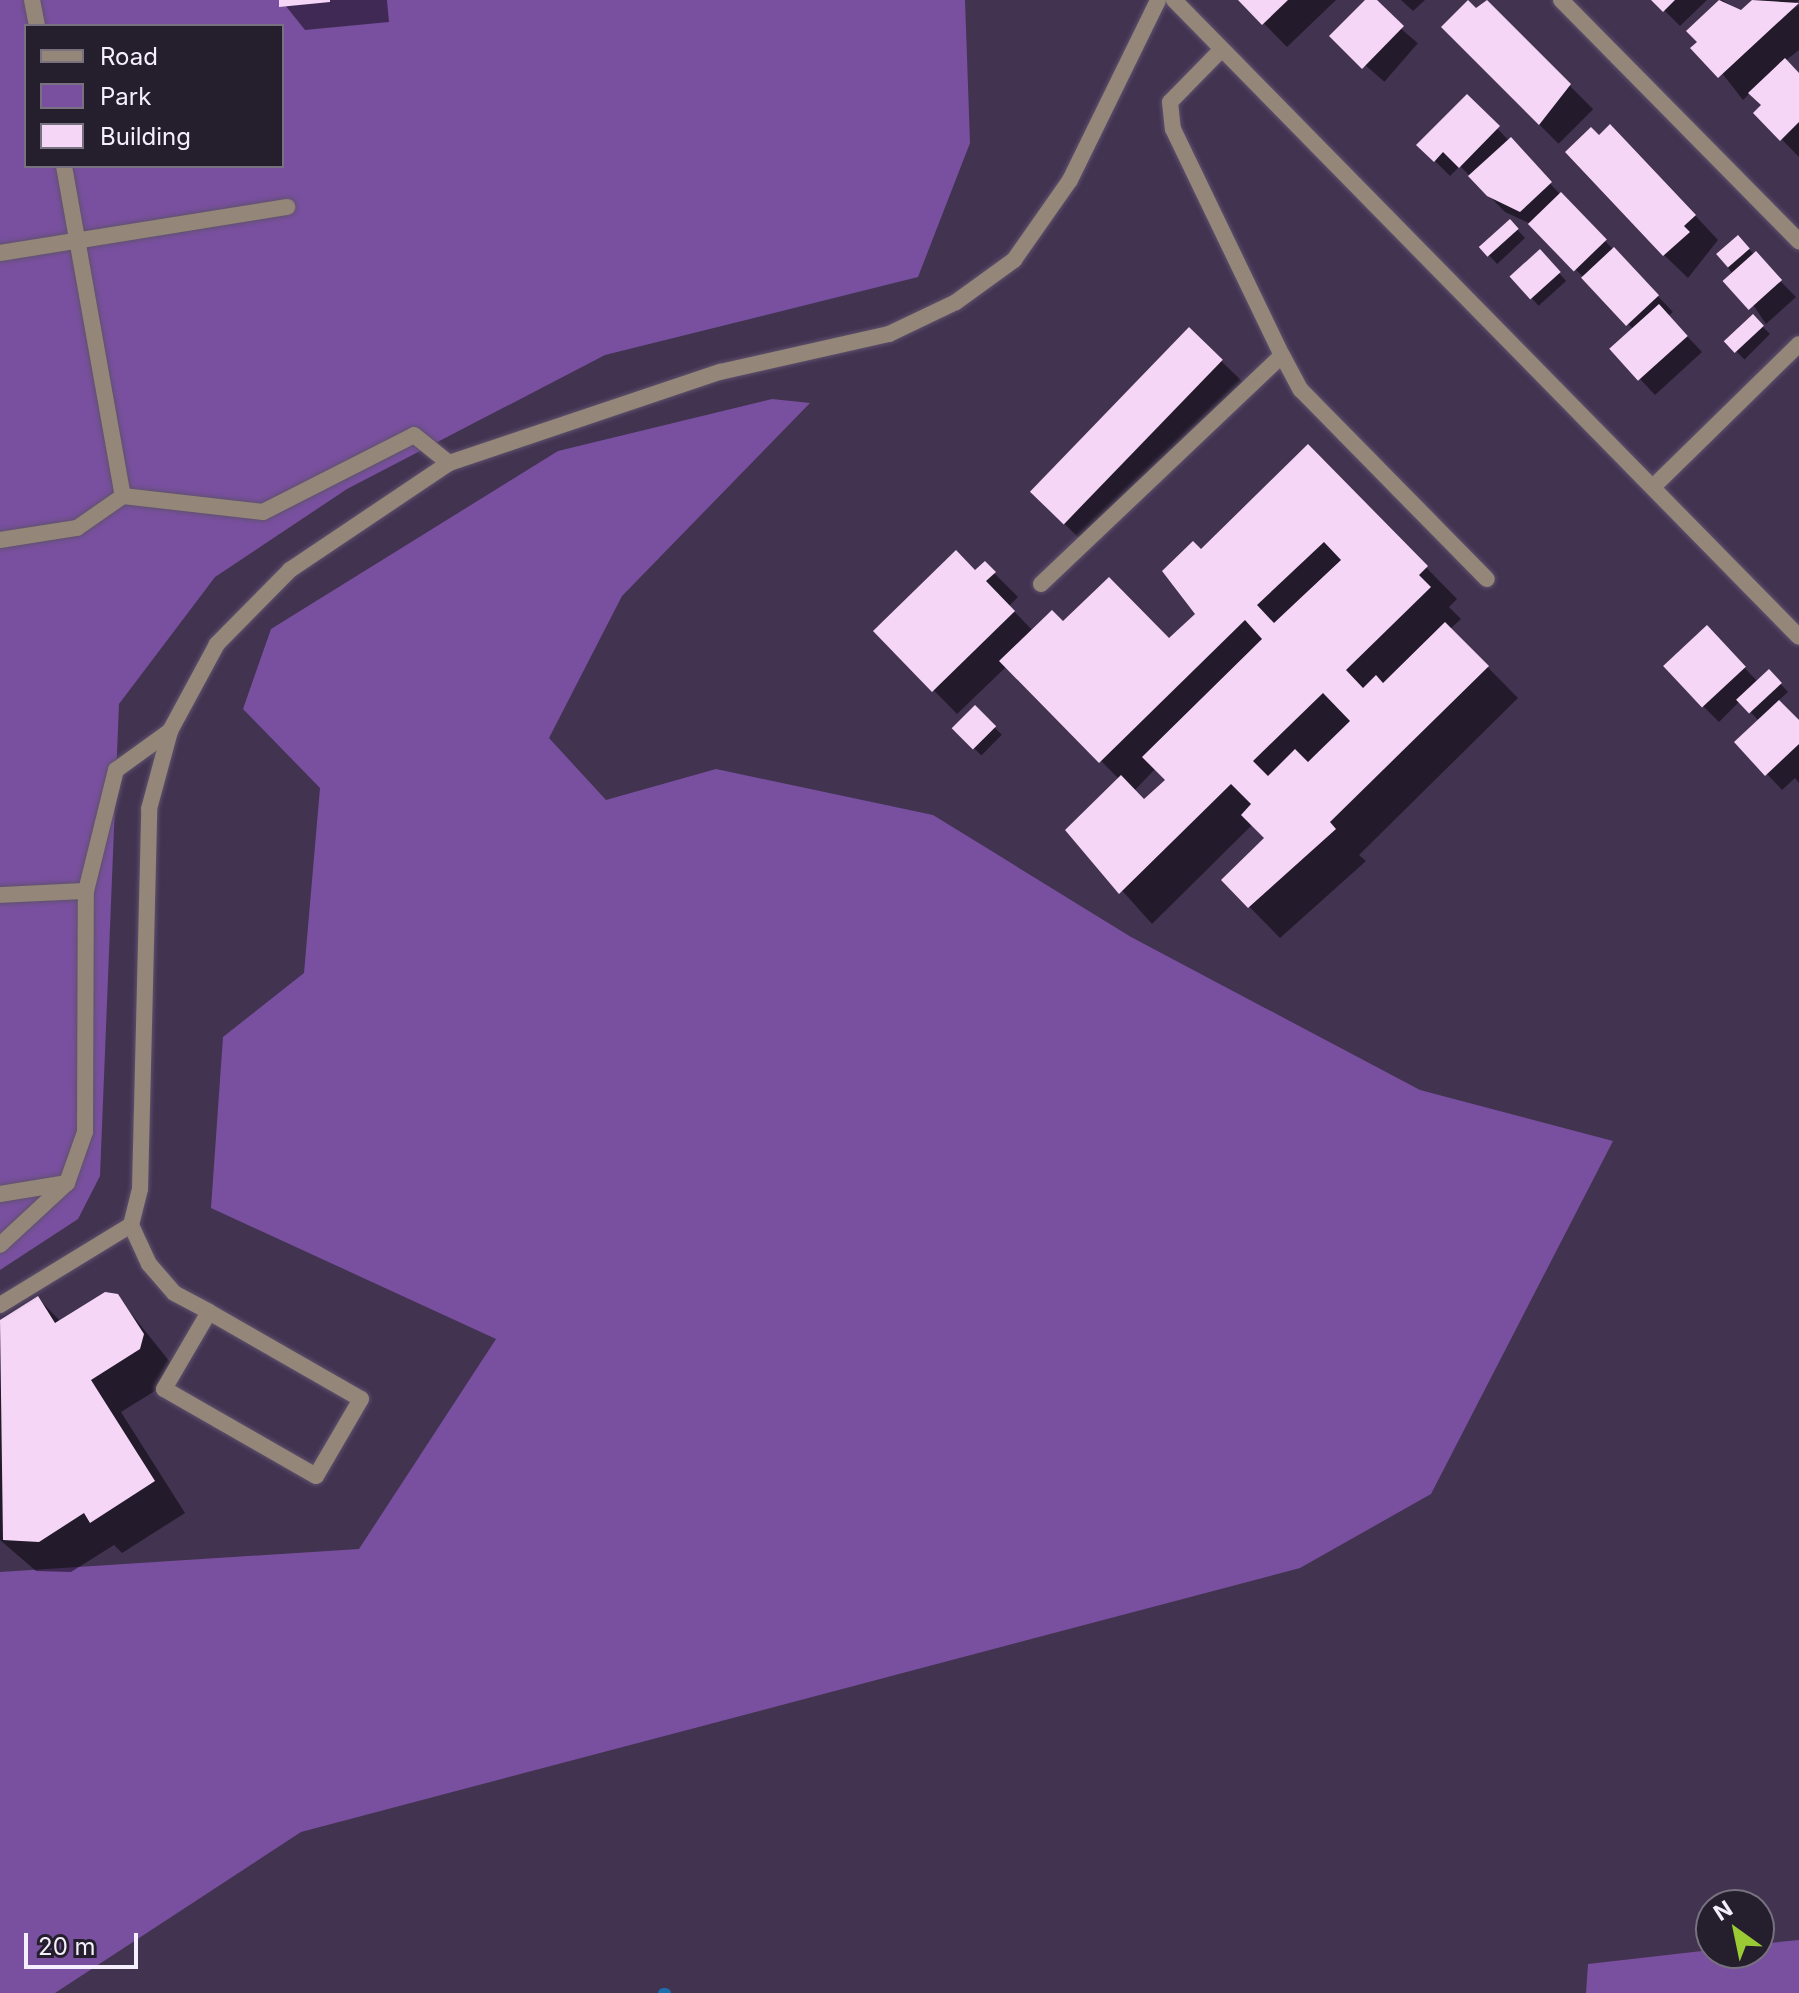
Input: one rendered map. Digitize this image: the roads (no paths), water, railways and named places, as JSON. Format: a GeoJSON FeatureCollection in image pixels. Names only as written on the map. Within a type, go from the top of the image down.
{"type":"FeatureCollection","features":[{"type":"Feature","properties":{"kind":"street"},"geometry":{"type":"LineString","coordinates":[[32,0],[37,24]]}},
{"type":"Feature","properties":{"kind":"street"},"geometry":{"type":"LineString","coordinates":[[209,1312],[164,1389],[316,1476],[361,1399],[209,1312],[174,1293],[149,1264],[131,1225],[140,1189],[149,809],[170,731],[217,644],[290,570],[449,463],[720,372],[889,334],[956,302],[1014,260],[1070,180],[1158,0]]}},
{"type":"Feature","properties":{"kind":"street"},"geometry":{"type":"LineString","coordinates":[[1174,0],[1220,51],[1799,637]]}},
{"type":"Feature","properties":{"kind":"street"},"geometry":{"type":"LineString","coordinates":[[1561,0],[1799,241]]}},
{"type":"Feature","properties":{"kind":"street"},"geometry":{"type":"LineString","coordinates":[[1220,51],[1170,102],[1173,129],[1282,355],[1301,390],[1487,579]]}},
{"type":"Feature","properties":{"kind":"street"},"geometry":{"type":"LineString","coordinates":[[64,168],[123,496]]}},
{"type":"Feature","properties":{"kind":"street"},"geometry":{"type":"LineString","coordinates":[[0,253],[287,207]]}},
{"type":"Feature","properties":{"kind":"street"},"geometry":{"type":"LineString","coordinates":[[1653,487],[1799,344]]}},
{"type":"Feature","properties":{"kind":"street"},"geometry":{"type":"LineString","coordinates":[[1041,584],[1282,355]]}},
{"type":"Feature","properties":{"kind":"street"},"geometry":{"type":"LineString","coordinates":[[0,540],[77,528],[123,496],[263,512],[414,435],[449,463]]}},
{"type":"Feature","properties":{"kind":"street"},"geometry":{"type":"LineString","coordinates":[[0,1245],[67,1183],[85,1132],[86,891],[116,770],[170,731]]}},
{"type":"Feature","properties":{"kind":"street"},"geometry":{"type":"LineString","coordinates":[[0,895],[86,891]]}},
{"type":"Feature","properties":{"kind":"street"},"geometry":{"type":"LineString","coordinates":[[0,1194],[67,1183]]}},
{"type":"Feature","properties":{"kind":"street"},"geometry":{"type":"LineString","coordinates":[[0,1305],[131,1225]]}}]}
